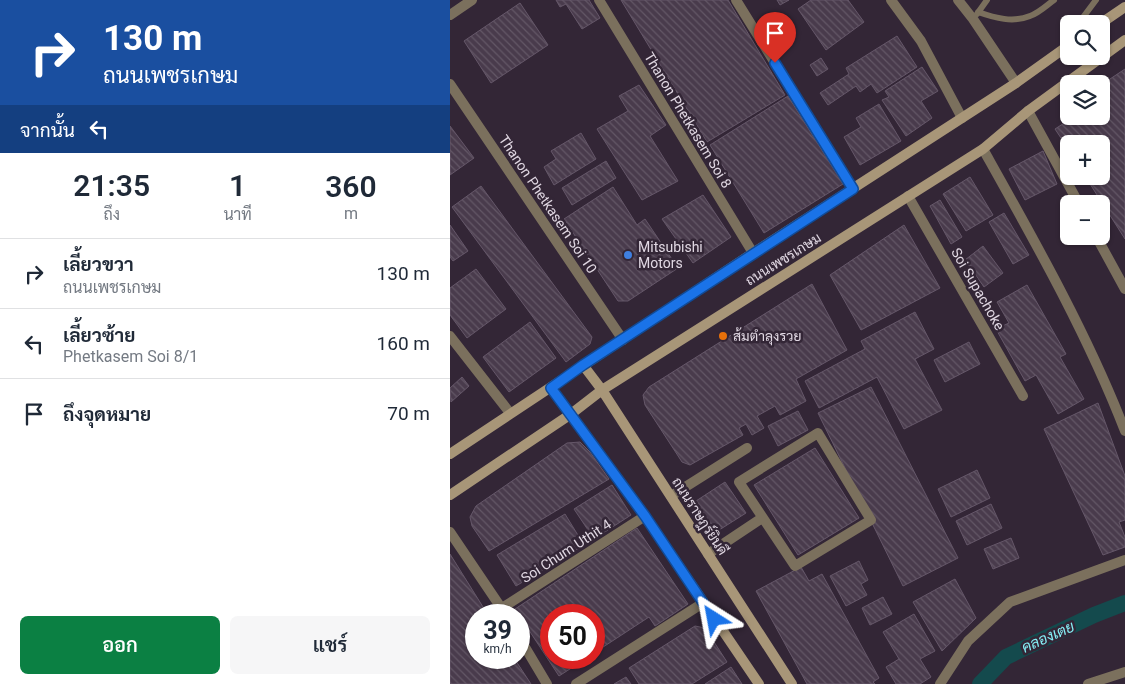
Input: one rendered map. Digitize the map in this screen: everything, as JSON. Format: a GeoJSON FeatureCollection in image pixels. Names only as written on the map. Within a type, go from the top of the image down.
{"type":"FeatureCollection","features":[{"type":"Feature","properties":{"kind":"main road"},"geometry":{"type":"LineString","coordinates":[[1110,17],[1125,6]]}},
{"type":"Feature","properties":{"kind":"main road","name":"ถนนเพชรเกษม"},"geometry":{"type":"LineString","coordinates":[[450,495],[571,414],[602,390],[983,149],[1028,111],[1125,40]]}},
{"type":"Feature","properties":{"kind":"main road","name":"ถนนเพชรเกษม"},"geometry":{"type":"LineString","coordinates":[[450,454],[753,253],[1016,83],[1060,52]]}},
{"type":"Feature","properties":{"kind":"main road","name":"ถนนราษฎร์ยินดี"},"geometry":{"type":"LineString","coordinates":[[583,365],[602,390],[792,684]]}},
{"type":"Feature","properties":{"kind":"main road"},"geometry":{"type":"LineString","coordinates":[[551,388],[645,516],[759,684]]}},
{"type":"Feature","properties":{"kind":"street"},"geometry":{"type":"LineString","coordinates":[[450,15],[472,0]]}},
{"type":"Feature","properties":{"kind":"street","name":"Thanon Phetkasem Soi 8"},"geometry":{"type":"LineString","coordinates":[[599,0],[753,253]]}},
{"type":"Feature","properties":{"kind":"street"},"geometry":{"type":"LineString","coordinates":[[736,0],[853,189]]}},
{"type":"Feature","properties":{"kind":"street"},"geometry":{"type":"LineString","coordinates":[[891,0],[922,41],[962,118]]}},
{"type":"Feature","properties":{"kind":"street"},"geometry":{"type":"LineString","coordinates":[[958,0],[976,16],[1016,83]]}},
{"type":"Feature","properties":{"kind":"street","name":"Thanon Phetkasem Soi 10"},"geometry":{"type":"LineString","coordinates":[[450,84],[623,340]]}},
{"type":"Feature","properties":{"kind":"street"},"geometry":{"type":"LineString","coordinates":[[1028,111],[1074,195]]}},
{"type":"Feature","properties":{"kind":"street"},"geometry":{"type":"LineString","coordinates":[[983,149],[1050,268],[1115,405],[1125,431]]}},
{"type":"Feature","properties":{"kind":"street","name":"Soi Supachoke"},"geometry":{"type":"LineString","coordinates":[[908,196],[1023,396]]}},
{"type":"Feature","properties":{"kind":"street"},"geometry":{"type":"LineString","coordinates":[[1101,245],[1125,289]]}},
{"type":"Feature","properties":{"kind":"street"},"geometry":{"type":"LineString","coordinates":[[450,336],[510,414]]}},
{"type":"Feature","properties":{"kind":"street"},"geometry":{"type":"LineString","coordinates":[[818,433],[871,520],[795,566],[762,518],[739,482],[818,433]]}},
{"type":"Feature","properties":{"kind":"street"},"geometry":{"type":"LineString","coordinates":[[671,496],[747,448]]}},
{"type":"Feature","properties":{"kind":"street","name":"Soi Chum Uthit 4"},"geometry":{"type":"LineString","coordinates":[[516,604],[645,516]]}},
{"type":"Feature","properties":{"kind":"street"},"geometry":{"type":"LineString","coordinates":[[708,554],[762,518]]}},
{"type":"Feature","properties":{"kind":"street"},"geometry":{"type":"LineString","coordinates":[[450,532],[499,604]]}},
{"type":"Feature","properties":{"kind":"street"},"geometry":{"type":"LineString","coordinates":[[940,684],[968,641],[1010,602],[1125,560]]}},
{"type":"Feature","properties":{"kind":"street"},"geometry":{"type":"LineString","coordinates":[[576,684],[703,603]]}},
{"type":"Feature","properties":{"kind":"street"},"geometry":{"type":"LineString","coordinates":[[530,655],[547,684]]}},
{"type":"Feature","properties":{"kind":"street"},"geometry":{"type":"LineString","coordinates":[[1088,684],[1125,672]]}},
{"type":"Feature","properties":{"kind":"lane"},"geometry":{"type":"LineString","coordinates":[[976,16],[988,0]]}},
{"type":"Feature","properties":{"kind":"lane"},"geometry":{"type":"LineString","coordinates":[[976,16],[1012,20],[1031,16],[1054,0]]}},
{"type":"Feature","properties":{"kind":"lane"},"geometry":{"type":"LineString","coordinates":[[1085,15],[1096,0]]}},
{"type":"Feature","properties":{"kind":"building"},"geometry":{"type":"Polygon","coordinates":[[[556,0],[589,0],[600,18],[582,29],[566,4],[560,7],[556,0]]]}},
{"type":"Feature","properties":{"kind":"building"},"geometry":{"type":"Polygon","coordinates":[[[621,0],[728,0],[785,95],[707,142],[621,0]]]}},
{"type":"Feature","properties":{"kind":"building"},"geometry":{"type":"Polygon","coordinates":[[[777,0],[789,0],[780,5],[777,0]]]}},
{"type":"Feature","properties":{"kind":"building"},"geometry":{"type":"Polygon","coordinates":[[[811,0],[848,0],[864,22],[826,50],[798,9],[811,0]]]}},
{"type":"Feature","properties":{"kind":"building"},"geometry":{"type":"Polygon","coordinates":[[[520,3],[548,45],[491,83],[464,41],[520,3]]]}},
{"type":"Feature","properties":{"kind":"building"},"geometry":{"type":"Polygon","coordinates":[[[897,36],[917,67],[877,93],[871,84],[860,92],[856,86],[828,105],[820,93],[849,74],[846,68],[897,36]]]}},
{"type":"Feature","properties":{"kind":"building"},"geometry":{"type":"Polygon","coordinates":[[[821,58],[828,69],[817,76],[810,65],[821,58]]]}},
{"type":"Feature","properties":{"kind":"building"},"geometry":{"type":"Polygon","coordinates":[[[922,67],[938,91],[921,101],[932,118],[906,136],[882,100],[889,97],[885,91],[922,67]]]}},
{"type":"Feature","properties":{"kind":"building"},"geometry":{"type":"Polygon","coordinates":[[[1125,69],[1125,239],[1110,215],[1110,195],[1097,195],[1091,185],[1110,185],[1110,135],[1060,136],[1055,129],[1061,125],[1110,125],[1110,79],[1125,69]]]}},
{"type":"Feature","properties":{"kind":"building"},"geometry":{"type":"Polygon","coordinates":[[[639,85],[666,125],[650,136],[678,181],[642,200],[597,129],[628,111],[619,96],[639,85]]]}},
{"type":"Feature","properties":{"kind":"building"},"geometry":{"type":"Polygon","coordinates":[[[788,96],[843,184],[764,233],[710,145],[788,96]]]}},
{"type":"Feature","properties":{"kind":"building"},"geometry":{"type":"Polygon","coordinates":[[[879,104],[901,141],[860,165],[844,137],[861,127],[856,118],[879,104]]]}},
{"type":"Feature","properties":{"kind":"building"},"geometry":{"type":"Polygon","coordinates":[[[450,126],[474,158],[450,175],[450,126]]]}},
{"type":"Feature","properties":{"kind":"building"},"geometry":{"type":"Polygon","coordinates":[[[581,133],[596,159],[554,185],[544,167],[556,159],[551,151],[581,133]]]}},
{"type":"Feature","properties":{"kind":"building"},"geometry":{"type":"Polygon","coordinates":[[[1043,151],[1057,184],[1025,200],[1009,169],[1043,151]]]}},
{"type":"Feature","properties":{"kind":"building"},"geometry":{"type":"Polygon","coordinates":[[[606,161],[616,178],[572,205],[562,188],[606,161]]]}},
{"type":"Feature","properties":{"kind":"building"},"geometry":{"type":"Polygon","coordinates":[[[970,177],[993,215],[966,231],[943,194],[970,177]]]}},
{"type":"Feature","properties":{"kind":"building"},"geometry":{"type":"Polygon","coordinates":[[[481,186],[592,337],[590,344],[566,362],[452,207],[481,186]]]}},
{"type":"Feature","properties":{"kind":"building"},"geometry":{"type":"Polygon","coordinates":[[[613,187],[637,225],[645,219],[678,268],[628,301],[618,301],[564,219],[613,187]]]}},
{"type":"Feature","properties":{"kind":"building"},"geometry":{"type":"Polygon","coordinates":[[[703,195],[731,237],[693,263],[662,219],[703,195]]]}},
{"type":"Feature","properties":{"kind":"building"},"geometry":{"type":"Polygon","coordinates":[[[940,200],[962,237],[951,244],[930,206],[940,200]]]}},
{"type":"Feature","properties":{"kind":"building"},"geometry":{"type":"Polygon","coordinates":[[[1004,213],[1029,255],[1013,264],[989,222],[1004,213]]]}},
{"type":"Feature","properties":{"kind":"building"},"geometry":{"type":"Polygon","coordinates":[[[450,225],[468,251],[453,261],[450,257],[450,225]]]}},
{"type":"Feature","properties":{"kind":"building"},"geometry":{"type":"Polygon","coordinates":[[[904,225],[940,288],[861,330],[830,275],[904,225]]]}},
{"type":"Feature","properties":{"kind":"building"},"geometry":{"type":"Polygon","coordinates":[[[983,246],[1003,273],[984,287],[965,260],[983,246]]]}},
{"type":"Feature","properties":{"kind":"building"},"geometry":{"type":"Polygon","coordinates":[[[476,269],[506,309],[467,338],[450,315],[450,288],[476,269]]]}},
{"type":"Feature","properties":{"kind":"building"},"geometry":{"type":"Polygon","coordinates":[[[812,284],[847,350],[796,379],[806,401],[780,415],[775,406],[757,416],[764,428],[752,435],[746,424],[739,428],[743,435],[690,465],[682,462],[645,405],[643,395],[649,387],[812,284]]]}},
{"type":"Feature","properties":{"kind":"building"},"geometry":{"type":"Polygon","coordinates":[[[1027,285],[1066,354],[1060,357],[1084,399],[1058,414],[1036,375],[1025,381],[996,329],[1009,323],[997,302],[1027,285]]]}},
{"type":"Feature","properties":{"kind":"building"},"geometry":{"type":"Polygon","coordinates":[[[915,312],[934,349],[915,359],[942,410],[904,429],[877,377],[819,408],[805,381],[865,349],[861,341],[915,312]]]}},
{"type":"Feature","properties":{"kind":"building"},"geometry":{"type":"Polygon","coordinates":[[[530,322],[556,358],[509,392],[483,357],[530,322]]]}},
{"type":"Feature","properties":{"kind":"building"},"geometry":{"type":"Polygon","coordinates":[[[969,342],[980,364],[945,382],[934,360],[969,342]]]}},
{"type":"Feature","properties":{"kind":"building"},"geometry":{"type":"Polygon","coordinates":[[[462,377],[469,386],[451,402],[450,388],[462,377]]]}},
{"type":"Feature","properties":{"kind":"building"},"geometry":{"type":"Polygon","coordinates":[[[871,387],[958,558],[903,586],[818,413],[871,387]]]}},
{"type":"Feature","properties":{"kind":"building"},"geometry":{"type":"Polygon","coordinates":[[[1098,403],[1125,476],[1125,520],[1119,522],[1125,537],[1125,547],[1103,555],[1044,429],[1098,403]]]}},
{"type":"Feature","properties":{"kind":"building"},"geometry":{"type":"Polygon","coordinates":[[[798,411],[808,430],[778,446],[768,426],[798,411]]]}},
{"type":"Feature","properties":{"kind":"building"},"geometry":{"type":"Polygon","coordinates":[[[580,442],[590,452],[609,479],[489,551],[472,526],[470,517],[476,506],[567,443],[580,442]]]}},
{"type":"Feature","properties":{"kind":"building"},"geometry":{"type":"Polygon","coordinates":[[[815,448],[859,518],[798,555],[754,485],[815,448]]]}},
{"type":"Feature","properties":{"kind":"building"},"geometry":{"type":"Polygon","coordinates":[[[977,470],[990,498],[951,517],[938,489],[977,470]]]}},
{"type":"Feature","properties":{"kind":"building"},"geometry":{"type":"Polygon","coordinates":[[[725,482],[746,513],[716,532],[696,501],[725,482]]]}},
{"type":"Feature","properties":{"kind":"building"},"geometry":{"type":"Polygon","coordinates":[[[612,485],[631,515],[594,539],[574,509],[612,485]]]}},
{"type":"Feature","properties":{"kind":"building"},"geometry":{"type":"Polygon","coordinates":[[[991,504],[1002,528],[967,545],[956,521],[991,504]]]}},
{"type":"Feature","properties":{"kind":"building"},"geometry":{"type":"Polygon","coordinates":[[[565,514],[584,545],[516,586],[497,555],[565,514]]]}},
{"type":"Feature","properties":{"kind":"building"},"geometry":{"type":"Polygon","coordinates":[[[637,528],[688,604],[655,626],[649,617],[605,646],[605,604],[540,604],[540,647],[530,632],[530,604],[523,604],[637,528]]]}},
{"type":"Feature","properties":{"kind":"building"},"geometry":{"type":"Polygon","coordinates":[[[1011,538],[1019,558],[993,569],[984,549],[1011,538]]]}},
{"type":"Feature","properties":{"kind":"building"},"geometry":{"type":"Polygon","coordinates":[[[450,554],[481,604],[465,604],[465,669],[521,669],[531,684],[450,684],[450,554]]]}},
{"type":"Feature","properties":{"kind":"building"},"geometry":{"type":"Polygon","coordinates":[[[859,561],[868,580],[861,584],[867,595],[846,606],[830,576],[859,561]]]}},
{"type":"Feature","properties":{"kind":"building"},"geometry":{"type":"Polygon","coordinates":[[[801,567],[809,581],[822,574],[879,678],[873,682],[875,684],[807,684],[756,591],[801,567]]]}},
{"type":"Feature","properties":{"kind":"building"},"geometry":{"type":"Polygon","coordinates":[[[955,579],[976,618],[942,651],[913,602],[955,579]]]}},
{"type":"Feature","properties":{"kind":"building"},"geometry":{"type":"Polygon","coordinates":[[[883,597],[892,614],[870,625],[862,608],[883,597]]]}},
{"type":"Feature","properties":{"kind":"building"},"geometry":{"type":"Polygon","coordinates":[[[914,614],[935,651],[920,659],[931,677],[920,684],[896,684],[886,667],[899,659],[883,632],[914,614]]]}},
{"type":"Feature","properties":{"kind":"building"},"geometry":{"type":"Polygon","coordinates":[[[695,626],[705,628],[727,662],[692,684],[639,684],[629,668],[695,626]]]}},
{"type":"Feature","properties":{"kind":"building"},"geometry":{"type":"Polygon","coordinates":[[[731,667],[742,684],[705,684],[731,667]]]}},
{"type":"Feature","properties":{"kind":"building"},"geometry":{"type":"Polygon","coordinates":[[[554,669],[570,669],[559,676],[554,669]]]}},
{"type":"Feature","properties":{"kind":"building"},"geometry":{"type":"Polygon","coordinates":[[[626,677],[631,684],[614,684],[626,677]]]}},
{"type":"Feature","properties":{"kind":"waterway","name":"คลองเตย"},"geometry":{"type":"LineString","coordinates":[[980,684],[1006,657],[1094,615],[1125,603]]}},
{"type":"Feature","properties":{"kind":"place","name":"Mitsubishi Motors"},"geometry":{"type":"Point","coordinates":[628,255]}},
{"type":"Feature","properties":{"kind":"place","name":"ส้มตำลุงรวย"},"geometry":{"type":"Point","coordinates":[723,336]}},
{"type":"Feature","properties":{"kind":"route"},"geometry":{"type":"LineString","coordinates":[[714,619],[645,516],[551,388],[583,365],[853,189],[775,63]]}}]}
